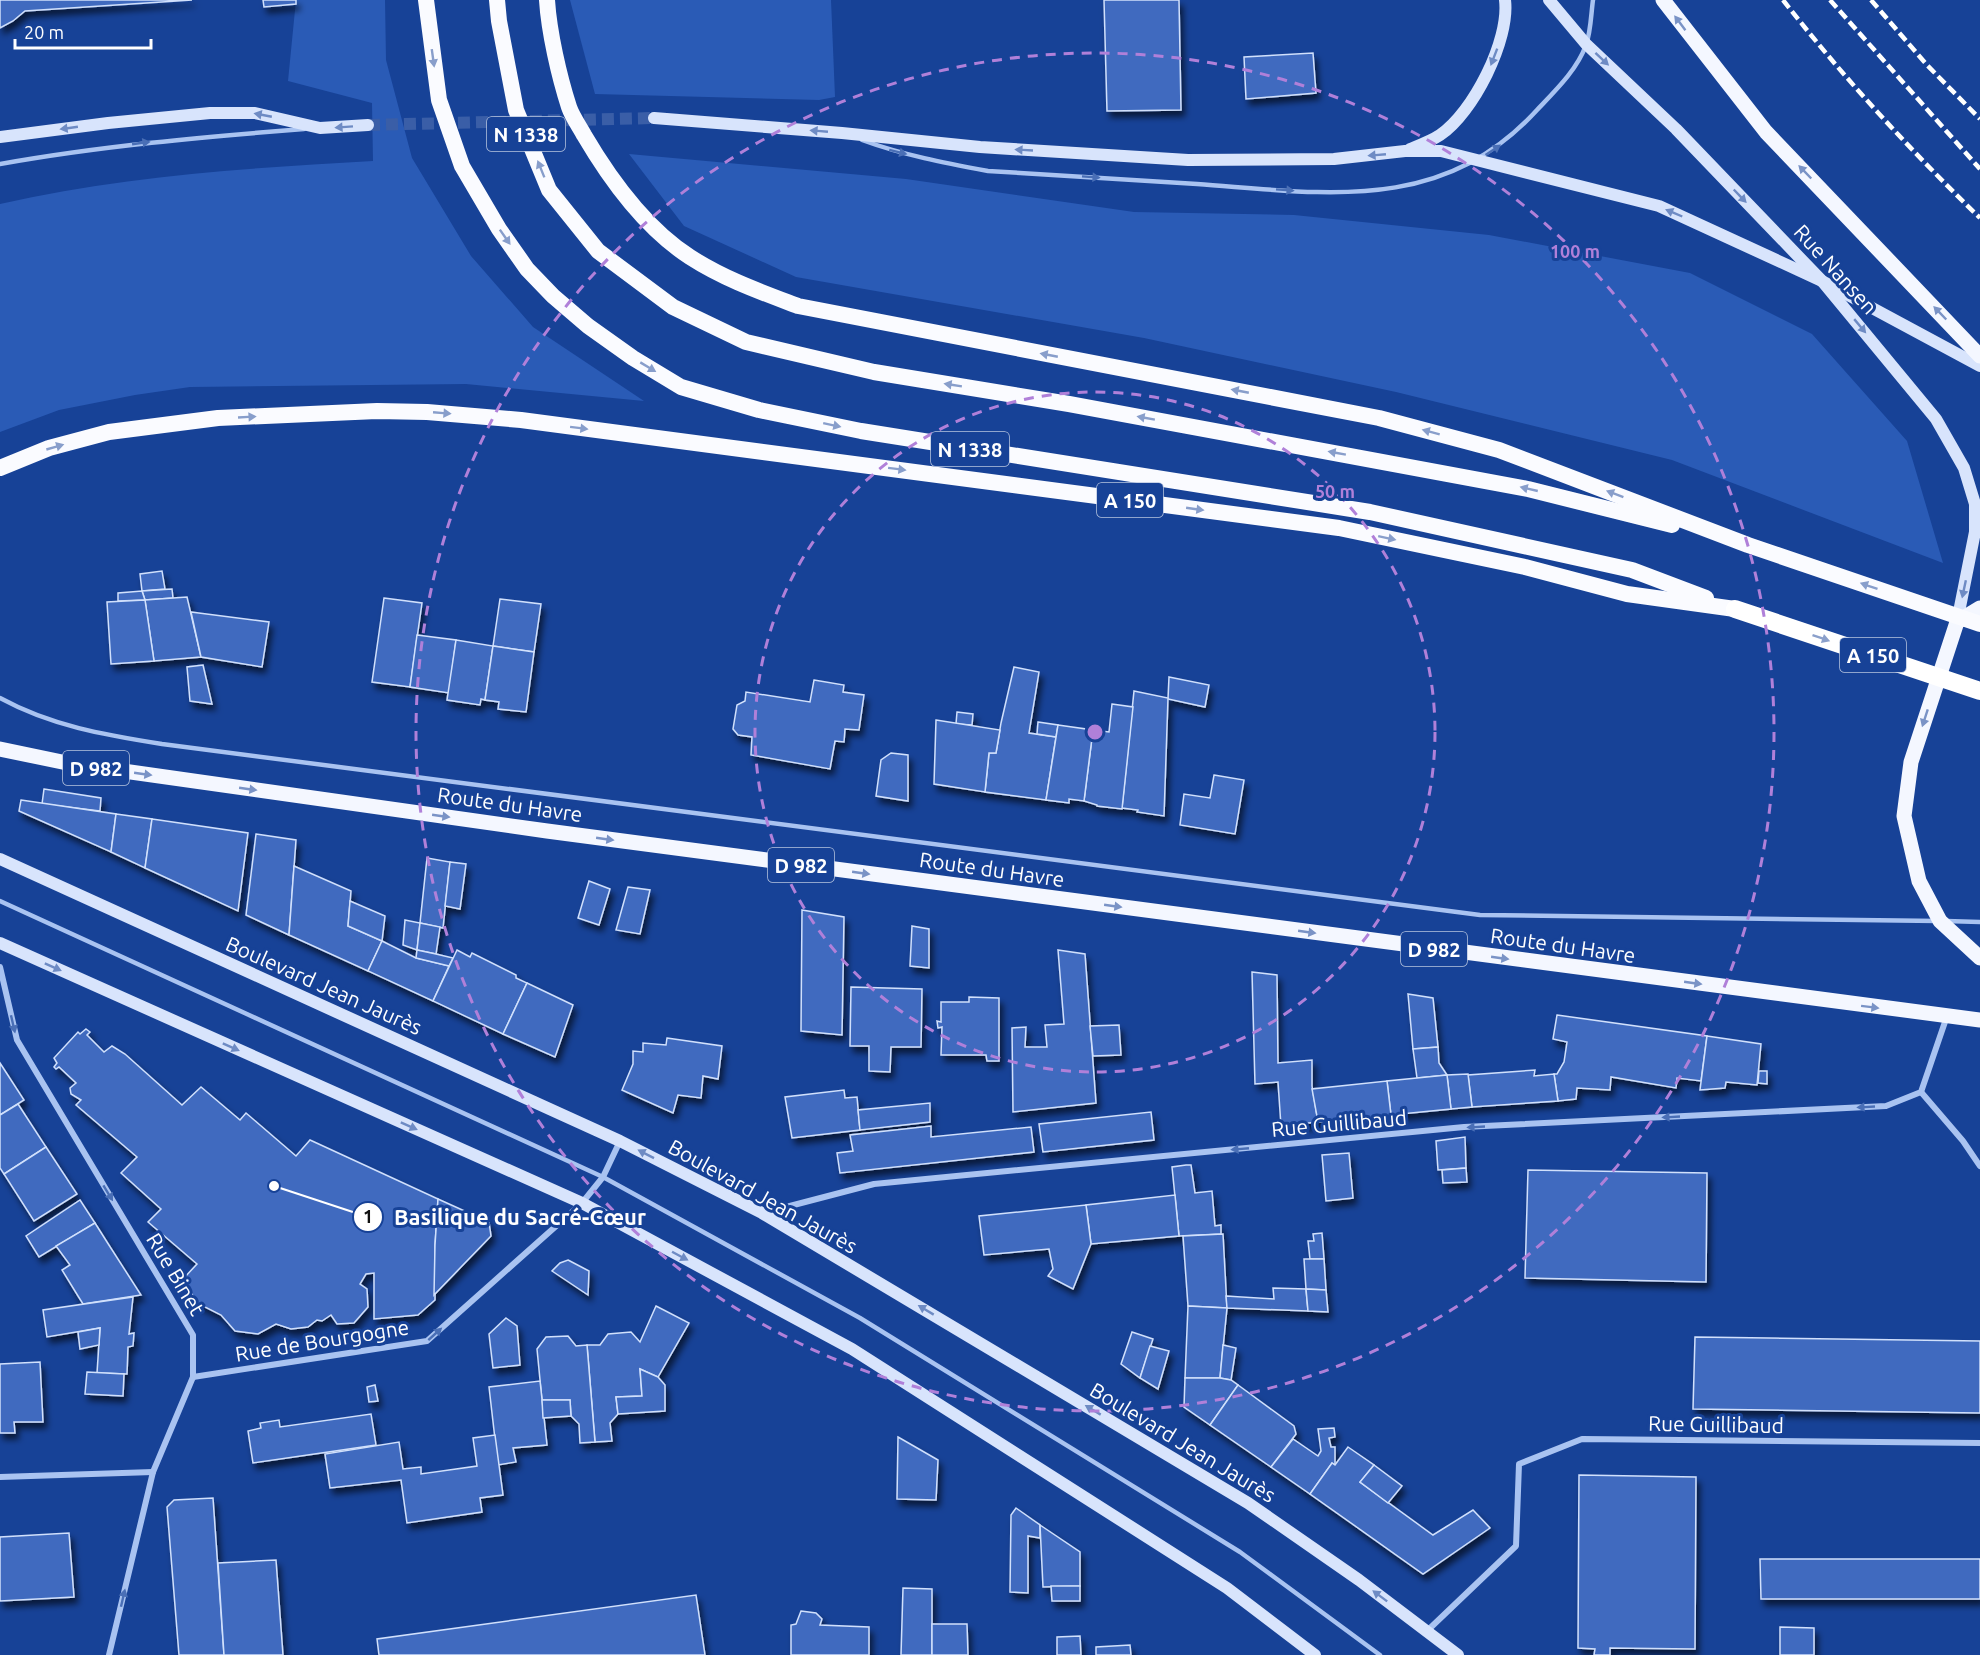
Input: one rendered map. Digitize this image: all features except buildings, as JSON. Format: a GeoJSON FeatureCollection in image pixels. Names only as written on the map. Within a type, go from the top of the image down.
{"type":"FeatureCollection","features":[{"type":"Feature","properties":{"kind":"highway","name":"N 1338"},"geometry":{"type":"LineString","coordinates":[[426,0],[439,100],[462,166],[499,229],[527,269],[553,296],[588,326],[624,352],[681,387],[759,410],[861,431],[1370,512],[1632,570],[1735,609]]}},
{"type":"Feature","properties":{"kind":"highway","name":"N 1338"},"geometry":{"type":"LineString","coordinates":[[497,0],[516,110],[549,190],[598,251],[673,307],[746,342],[874,372],[1069,404],[1528,489],[1748,545]]}},
{"type":"Feature","properties":{"kind":"highway"},"geometry":{"type":"LineString","coordinates":[[546,0],[548,21],[569,109],[599,160],[631,204],[662,236],[690,258],[737,284],[798,306],[1379,417],[1499,450],[1748,545],[1980,624]]}},
{"type":"Feature","properties":{"kind":"highway","name":"A 150"},"geometry":{"type":"LineString","coordinates":[[0,468],[49,448],[109,432],[218,418],[377,411],[427,412],[521,420],[1339,528],[1525,567],[1627,594],[1735,609],[1980,692]]}},
{"type":"Feature","properties":{"kind":"main road"},"geometry":{"type":"LineString","coordinates":[[1405,151],[1441,134],[1466,110],[1489,70],[1499,45],[1505,0]]}},
{"type":"Feature","properties":{"kind":"main road","name":"Rue Nansen"},"geometry":{"type":"LineString","coordinates":[[1549,0],[1586,44],[1676,129],[1822,281],[1936,419],[1964,468],[1975,504],[1975,532],[1957,622]]}},
{"type":"Feature","properties":{"kind":"main road","name":"Rue Nansen"},"geometry":{"type":"LineString","coordinates":[[1663,0],[1766,132],[1980,356]]}},
{"type":"Feature","properties":{"kind":"main road"},"geometry":{"type":"LineString","coordinates":[[0,137],[118,121],[231,112],[255,113],[320,128],[368,125]]}},
{"type":"Feature","properties":{"kind":"main road"},"geometry":{"type":"LineString","coordinates":[[654,118],[980,147],[1188,160],[1334,159],[1405,151],[1441,151],[1659,206],[1822,281],[1980,366]]}},
{"type":"Feature","properties":{"kind":"main road"},"geometry":{"type":"LineString","coordinates":[[1980,608],[1957,622],[1911,762],[1904,816],[1919,881],[1940,921],[1980,958]]}},
{"type":"Feature","properties":{"kind":"main road","name":"Route du Havre"},"geometry":{"type":"LineString","coordinates":[[0,749],[67,763],[536,830],[1980,1020]]}},
{"type":"Feature","properties":{"kind":"main road","name":"Boulevard Jean Jaurès"},"geometry":{"type":"LineString","coordinates":[[0,859],[620,1141],[762,1213],[1248,1503],[1359,1580],[1458,1655]]}},
{"type":"Feature","properties":{"kind":"main road"},"geometry":{"type":"LineString","coordinates":[[0,943],[582,1203],[852,1349],[1227,1588],[1315,1655]]}},
{"type":"Feature","properties":{"kind":"street","name":"Rue Binet"},"geometry":{"type":"LineString","coordinates":[[0,967],[17,1040],[194,1335],[193,1377],[153,1472],[109,1655]]}},
{"type":"Feature","properties":{"kind":"street"},"geometry":{"type":"LineString","coordinates":[[1947,1016],[1921,1092],[1963,1141],[1980,1166]]}},
{"type":"Feature","properties":{"kind":"street","name":"Rue Guillibaud"},"geometry":{"type":"LineString","coordinates":[[762,1213],[874,1184],[1464,1127],[1886,1106],[1921,1092]]}},
{"type":"Feature","properties":{"kind":"street","name":"Rue de Bourgogne"},"geometry":{"type":"LineString","coordinates":[[193,1377],[427,1341],[582,1203],[603,1177],[620,1141]]}},
{"type":"Feature","properties":{"kind":"street","name":"Rue Guillibaud"},"geometry":{"type":"LineString","coordinates":[[1427,1631],[1516,1546],[1519,1464],[1582,1438],[1980,1443]]}},
{"type":"Feature","properties":{"kind":"street"},"geometry":{"type":"LineString","coordinates":[[0,1477],[153,1472]]}},
{"type":"Feature","properties":{"kind":"lane"},"geometry":{"type":"LineString","coordinates":[[842,133],[887,149],[988,171],[1330,193],[1396,188],[1438,177],[1476,161],[1501,144],[1532,115],[1577,64],[1586,44],[1593,0]]}},
{"type":"Feature","properties":{"kind":"lane"},"geometry":{"type":"LineString","coordinates":[[0,164],[52,154],[153,141],[320,128]]}},
{"type":"Feature","properties":{"kind":"lane"},"geometry":{"type":"LineString","coordinates":[[0,698],[25,711],[64,725],[104,735],[162,744],[1480,915],[1980,922]]}},
{"type":"Feature","properties":{"kind":"lane"},"geometry":{"type":"LineString","coordinates":[[0,901],[603,1177],[860,1318],[1240,1552],[1380,1655]]}},
{"type":"Feature","properties":{"kind":"shaded area"},"geometry":{"type":"Polygon","coordinates":[[[296,0],[385,0],[386,60],[412,158],[471,256],[533,327],[644,401],[466,384],[190,387],[59,410],[0,432],[0,204],[92,186],[139,180],[232,170],[373,161],[372,103],[288,81],[296,0]]]}},
{"type":"Feature","properties":{"kind":"shaded area"},"geometry":{"type":"Polygon","coordinates":[[[570,0],[831,0],[835,97],[819,100],[595,94],[570,0]]]}},
{"type":"Feature","properties":{"kind":"shaded area"},"geometry":{"type":"Polygon","coordinates":[[[629,154],[906,179],[1134,212],[1294,215],[1489,235],[1690,273],[1812,334],[1907,441],[1943,563],[1672,460],[1396,392],[1144,338],[796,277],[684,226],[629,154]]]}},
{"type":"Feature","properties":{"kind":"tunnel"},"geometry":{"type":"LineString","coordinates":[[368,125],[654,118]]}},
{"type":"Feature","properties":{"kind":"railway"},"geometry":{"type":"LineString","coordinates":[[1783,0],[1878,112],[1980,218]]}},
{"type":"Feature","properties":{"kind":"railway"},"geometry":{"type":"LineString","coordinates":[[1830,0],[1980,169]]}},
{"type":"Feature","properties":{"kind":"railway"},"geometry":{"type":"LineString","coordinates":[[1871,0],[1927,65],[1980,119]]}},
{"type":"Feature","properties":{"kind":"place","name":"Basilique du Sacré-Cœur"},"geometry":{"type":"Point","coordinates":[274,1186]}}]}
